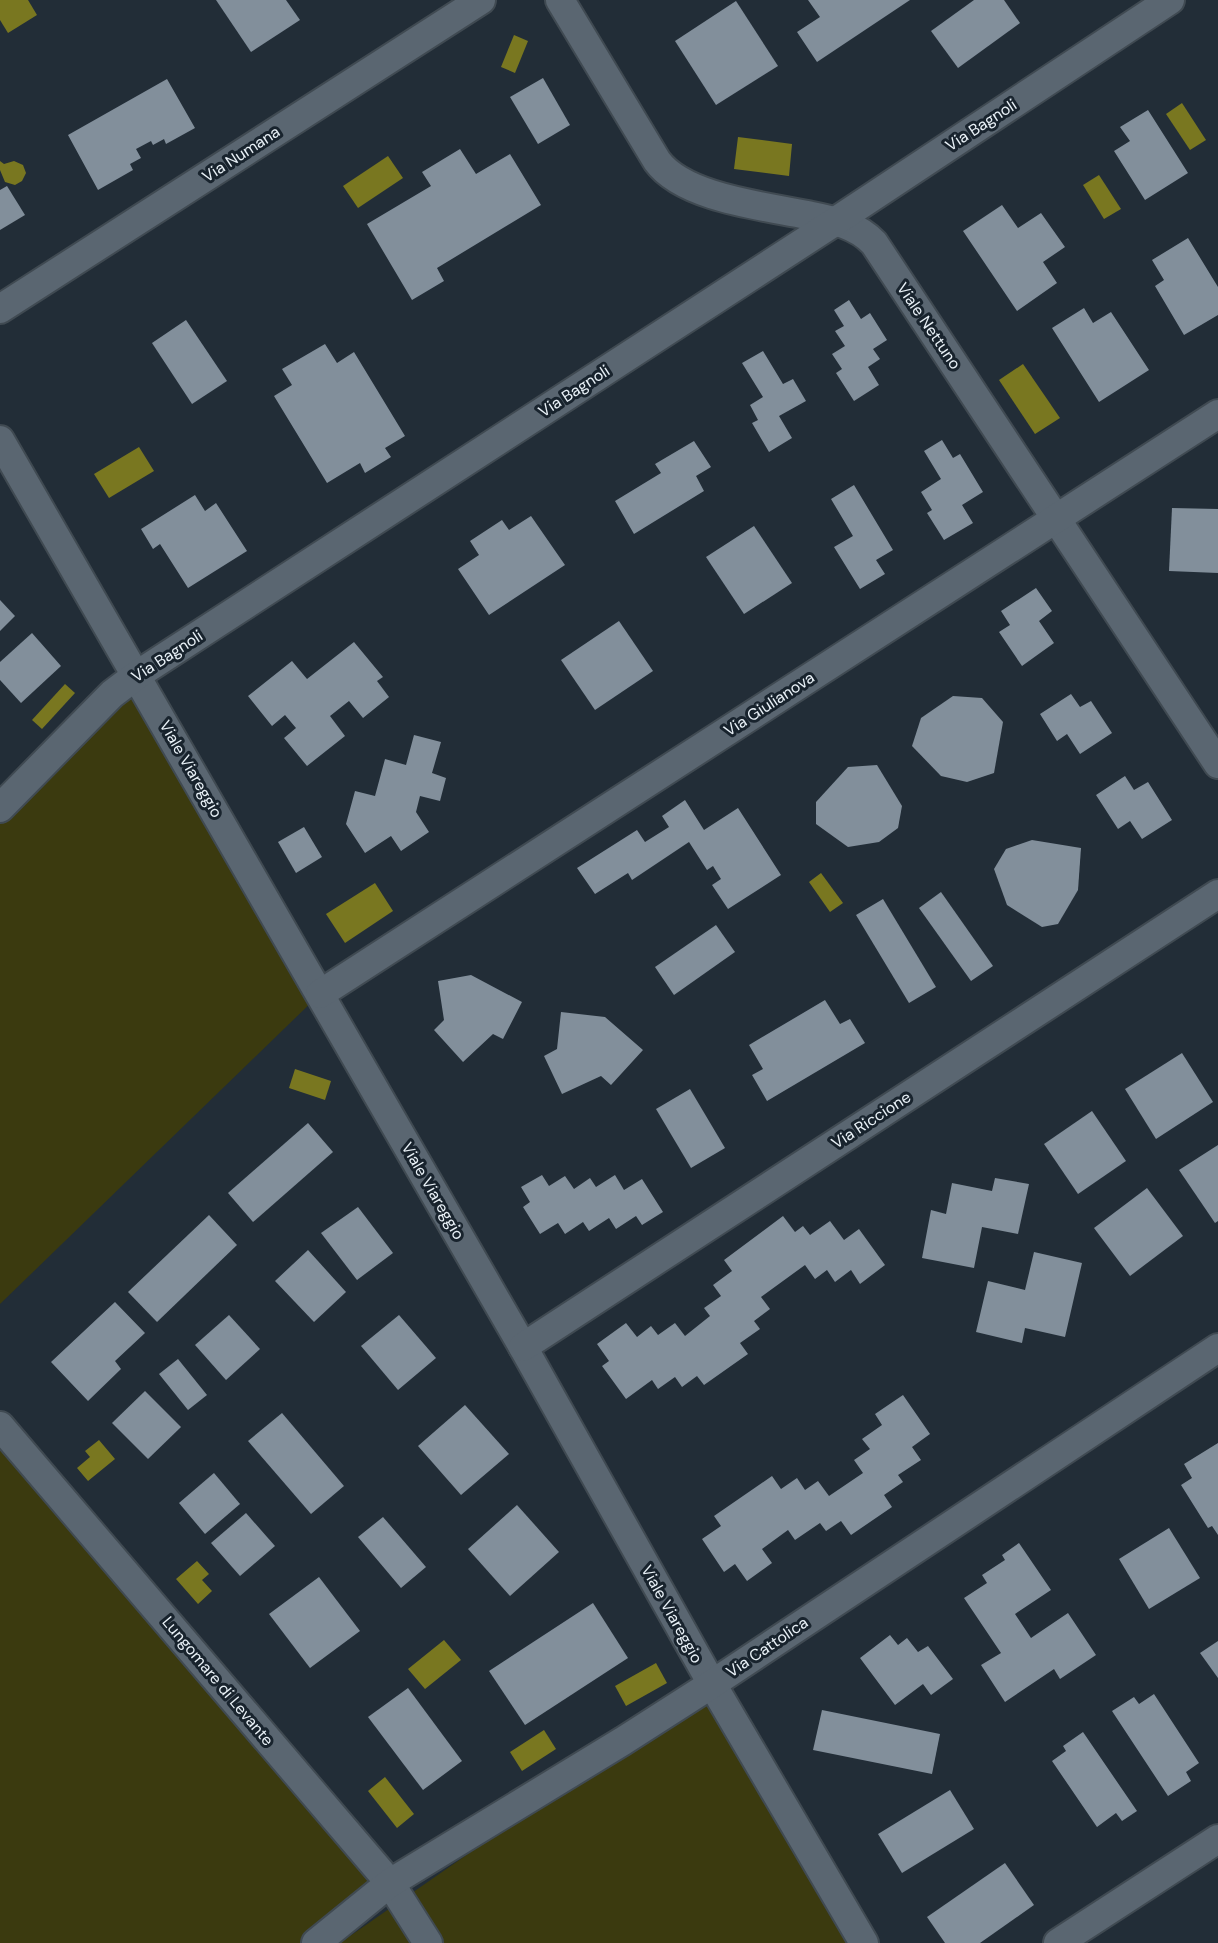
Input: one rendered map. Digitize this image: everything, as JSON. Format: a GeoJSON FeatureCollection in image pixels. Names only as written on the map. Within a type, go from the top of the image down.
{"type":"FeatureCollection","features":[{"type":"Feature","properties":{"kind":"street","name":"Via Numana"},"geometry":{"type":"LineString","coordinates":[[0,309],[481,0]]}},
{"type":"Feature","properties":{"kind":"street","name":"Viale Nettuno"},"geometry":{"type":"LineString","coordinates":[[560,0],[657,161],[667,173],[709,193],[836,221],[862,232],[874,243],[1218,764]]}},
{"type":"Feature","properties":{"kind":"street","name":"Via Bagnoli"},"geometry":{"type":"LineString","coordinates":[[0,808],[112,694],[136,675],[836,221],[1170,0]]}},
{"type":"Feature","properties":{"kind":"street","name":"Via Giulianova"},"geometry":{"type":"LineString","coordinates":[[320,994],[1218,414]]}},
{"type":"Feature","properties":{"kind":"street","name":"Viale Viareggio"},"geometry":{"type":"LineString","coordinates":[[0,440],[523,1347],[712,1684],[864,1943]]}},
{"type":"Feature","properties":{"kind":"street","name":"Via Riccione"},"geometry":{"type":"LineString","coordinates":[[523,1347],[1218,894]]}},
{"type":"Feature","properties":{"kind":"street","name":"Via Cattolica"},"geometry":{"type":"LineString","coordinates":[[316,1943],[390,1883],[712,1684],[1218,1348]]}},
{"type":"Feature","properties":{"kind":"street","name":"Lungomare di Levante"},"geometry":{"type":"LineString","coordinates":[[0,1426],[390,1883],[428,1943]]}},
{"type":"Feature","properties":{"kind":"street"},"geometry":{"type":"LineString","coordinates":[[1058,1943],[1218,1839]]}},
{"type":"Feature","properties":{"kind":"shaded area"},"geometry":{"type":"Polygon","coordinates":[[[0,0],[28,0],[37,15],[8,33],[0,20],[0,0]]]}},
{"type":"Feature","properties":{"kind":"shaded area"},"geometry":{"type":"Polygon","coordinates":[[[514,35],[528,41],[515,73],[501,67],[514,35]]]}},
{"type":"Feature","properties":{"kind":"shaded area"},"geometry":{"type":"Polygon","coordinates":[[[1182,103],[1206,140],[1190,150],[1166,114],[1182,103]]]}},
{"type":"Feature","properties":{"kind":"shaded area"},"geometry":{"type":"Polygon","coordinates":[[[738,137],[792,144],[789,176],[734,169],[738,137]]]}},
{"type":"Feature","properties":{"kind":"shaded area"},"geometry":{"type":"Polygon","coordinates":[[[388,156],[403,178],[358,208],[343,186],[388,156]]]}},
{"type":"Feature","properties":{"kind":"shaded area"},"geometry":{"type":"Polygon","coordinates":[[[0,161],[4,164],[14,161],[23,165],[26,173],[22,181],[15,185],[5,182],[0,170],[0,161]]]}},
{"type":"Feature","properties":{"kind":"shaded area"},"geometry":{"type":"Polygon","coordinates":[[[1099,175],[1121,209],[1104,219],[1083,185],[1099,175]]]}},
{"type":"Feature","properties":{"kind":"shaded area"},"geometry":{"type":"Polygon","coordinates":[[[1023,364],[1060,418],[1035,434],[999,380],[1023,364]]]}},
{"type":"Feature","properties":{"kind":"shaded area"},"geometry":{"type":"Polygon","coordinates":[[[139,447],[154,471],[109,498],[94,474],[139,447]]]}},
{"type":"Feature","properties":{"kind":"shaded area"},"geometry":{"type":"Polygon","coordinates":[[[137,675],[320,994],[0,1304],[0,812],[137,675]]]}},
{"type":"Feature","properties":{"kind":"shaded area"},"geometry":{"type":"Polygon","coordinates":[[[65,684],[75,693],[42,729],[32,720],[65,684]]]}},
{"type":"Feature","properties":{"kind":"shaded area"},"geometry":{"type":"Polygon","coordinates":[[[821,873],[843,903],[830,912],[809,882],[821,873]]]}},
{"type":"Feature","properties":{"kind":"shaded area"},"geometry":{"type":"Polygon","coordinates":[[[375,883],[393,911],[345,943],[326,914],[375,883]]]}},
{"type":"Feature","properties":{"kind":"shaded area"},"geometry":{"type":"Polygon","coordinates":[[[295,1069],[331,1081],[325,1100],[289,1088],[295,1069]]]}},
{"type":"Feature","properties":{"kind":"shaded area"},"geometry":{"type":"Polygon","coordinates":[[[0,1426],[390,1883],[313,1943],[0,1943],[0,1426]]]}},
{"type":"Feature","properties":{"kind":"shaded area"},"geometry":{"type":"Polygon","coordinates":[[[99,1440],[115,1459],[88,1481],[77,1468],[90,1457],[85,1451],[99,1440]]]}},
{"type":"Feature","properties":{"kind":"shaded area"},"geometry":{"type":"Polygon","coordinates":[[[197,1561],[209,1574],[202,1580],[212,1591],[198,1604],[176,1579],[197,1561]]]}},
{"type":"Feature","properties":{"kind":"shaded area"},"geometry":{"type":"Polygon","coordinates":[[[444,1640],[461,1660],[425,1689],[408,1669],[444,1640]]]}},
{"type":"Feature","properties":{"kind":"shaded area"},"geometry":{"type":"Polygon","coordinates":[[[656,1663],[667,1683],[626,1706],[615,1686],[656,1663]]]}},
{"type":"Feature","properties":{"kind":"shaded area"},"geometry":{"type":"Polygon","coordinates":[[[712,1684],[861,1943],[340,1943],[712,1684]]]}},
{"type":"Feature","properties":{"kind":"shaded area"},"geometry":{"type":"Polygon","coordinates":[[[544,1730],[556,1749],[522,1771],[510,1752],[544,1730]]]}},
{"type":"Feature","properties":{"kind":"shaded area"},"geometry":{"type":"Polygon","coordinates":[[[385,1777],[414,1814],[397,1828],[368,1791],[385,1777]]]}},
{"type":"Feature","properties":{"kind":"building"},"geometry":{"type":"Polygon","coordinates":[[[216,0],[286,0],[300,20],[251,52],[216,0]]]}},
{"type":"Feature","properties":{"kind":"building"},"geometry":{"type":"Polygon","coordinates":[[[808,0],[910,0],[817,62],[797,32],[820,17],[808,0]]]}},
{"type":"Feature","properties":{"kind":"building"},"geometry":{"type":"Polygon","coordinates":[[[974,0],[1004,0],[1020,23],[958,68],[931,31],[974,0]]]}},
{"type":"Feature","properties":{"kind":"building"},"geometry":{"type":"Polygon","coordinates":[[[736,1],[778,66],[716,105],[675,41],[736,1]]]}},
{"type":"Feature","properties":{"kind":"building"},"geometry":{"type":"Polygon","coordinates":[[[543,78],[570,125],[538,144],[510,97],[543,78]]]}},
{"type":"Feature","properties":{"kind":"building"},"geometry":{"type":"Polygon","coordinates":[[[167,79],[195,128],[166,144],[164,139],[153,145],[151,141],[136,149],[141,158],[130,164],[133,170],[98,190],[68,135],[167,79]]]}},
{"type":"Feature","properties":{"kind":"building"},"geometry":{"type":"Polygon","coordinates":[[[1148,110],[1188,173],[1145,200],[1114,151],[1130,141],[1120,127],[1148,110]]]}},
{"type":"Feature","properties":{"kind":"building"},"geometry":{"type":"Polygon","coordinates":[[[460,149],[476,174],[510,154],[541,205],[437,268],[444,281],[412,300],[367,224],[431,186],[422,172],[460,149]]]}},
{"type":"Feature","properties":{"kind":"building"},"geometry":{"type":"Polygon","coordinates":[[[7,186],[25,215],[0,230],[0,190],[7,186]]]}},
{"type":"Feature","properties":{"kind":"building"},"geometry":{"type":"Polygon","coordinates":[[[1002,205],[1018,228],[1041,213],[1065,247],[1043,262],[1057,283],[1017,311],[963,231],[1002,205]]]}},
{"type":"Feature","properties":{"kind":"building"},"geometry":{"type":"Polygon","coordinates":[[[1188,238],[1218,287],[1218,315],[1184,335],[1155,286],[1164,280],[1152,260],[1188,238]]]}},
{"type":"Feature","properties":{"kind":"building"},"geometry":{"type":"Polygon","coordinates":[[[849,300],[861,319],[870,313],[887,340],[873,349],[880,359],[868,367],[879,385],[854,401],[836,373],[842,369],[832,354],[845,346],[835,331],[844,326],[834,310],[849,300]]]}},
{"type":"Feature","properties":{"kind":"building"},"geometry":{"type":"Polygon","coordinates":[[[1084,308],[1093,323],[1111,312],[1149,370],[1099,402],[1052,328],[1084,308]]]}},
{"type":"Feature","properties":{"kind":"building"},"geometry":{"type":"Polygon","coordinates":[[[186,320],[227,381],[192,404],[152,343],[186,320]]]}},
{"type":"Feature","properties":{"kind":"building"},"geometry":{"type":"Polygon","coordinates":[[[325,344],[337,363],[354,352],[405,436],[385,448],[391,457],[365,473],[360,463],[327,483],[274,396],[292,385],[282,369],[325,344]]]}},
{"type":"Feature","properties":{"kind":"building"},"geometry":{"type":"Polygon","coordinates":[[[763,351],[783,384],[793,379],[806,401],[779,416],[792,438],[769,452],[752,423],[758,420],[750,405],[763,397],[742,363],[763,351]]]}},
{"type":"Feature","properties":{"kind":"building"},"geometry":{"type":"Polygon","coordinates":[[[942,440],[953,458],[960,454],[983,492],[962,505],[973,523],[944,540],[927,513],[932,510],[921,492],[941,479],[924,451],[942,440]]]}},
{"type":"Feature","properties":{"kind":"building"},"geometry":{"type":"Polygon","coordinates":[[[694,441],[711,467],[696,476],[704,491],[634,534],[615,501],[661,473],[655,464],[694,441]]]}},
{"type":"Feature","properties":{"kind":"building"},"geometry":{"type":"Polygon","coordinates":[[[854,485],[893,550],[876,560],[885,574],[860,589],[834,547],[853,536],[831,499],[854,485]]]}},
{"type":"Feature","properties":{"kind":"building"},"geometry":{"type":"Polygon","coordinates":[[[195,495],[205,511],[216,503],[247,551],[188,588],[160,544],[153,549],[141,529],[195,495]]]}},
{"type":"Feature","properties":{"kind":"building"},"geometry":{"type":"Polygon","coordinates":[[[1172,508],[1218,509],[1218,573],[1169,571],[1172,508]]]}},
{"type":"Feature","properties":{"kind":"building"},"geometry":{"type":"Polygon","coordinates":[[[531,516],[565,565],[489,615],[458,569],[479,555],[470,541],[502,520],[509,530],[531,516]]]}},
{"type":"Feature","properties":{"kind":"building"},"geometry":{"type":"Polygon","coordinates":[[[754,526],[792,583],[744,614],[706,557],[754,526]]]}},
{"type":"Feature","properties":{"kind":"building"},"geometry":{"type":"Polygon","coordinates":[[[1036,588],[1052,611],[1039,621],[1054,643],[1022,666],[999,632],[1010,625],[1001,611],[1036,588]]]}},
{"type":"Feature","properties":{"kind":"building"},"geometry":{"type":"Polygon","coordinates":[[[0,600],[15,616],[0,631],[0,600]]]}},
{"type":"Feature","properties":{"kind":"building"},"geometry":{"type":"Polygon","coordinates":[[[619,621],[653,671],[595,710],[561,660],[619,621]]]}},
{"type":"Feature","properties":{"kind":"building"},"geometry":{"type":"Polygon","coordinates":[[[32,633],[61,666],[21,703],[0,680],[0,662],[32,633]]]}},
{"type":"Feature","properties":{"kind":"building"},"geometry":{"type":"Polygon","coordinates":[[[354,642],[383,677],[377,681],[389,697],[363,718],[349,701],[330,716],[345,736],[307,766],[284,738],[296,728],[285,715],[272,726],[248,696],[292,661],[307,679],[354,642]]]}},
{"type":"Feature","properties":{"kind":"building"},"geometry":{"type":"Polygon","coordinates":[[[1071,694],[1080,707],[1091,701],[1112,733],[1080,754],[1067,734],[1057,741],[1040,714],[1071,694]]]}},
{"type":"Feature","properties":{"kind":"building"},"geometry":{"type":"Polygon","coordinates":[[[953,696],[982,698],[1003,722],[994,773],[967,782],[941,776],[912,746],[921,718],[953,696]]]}},
{"type":"Feature","properties":{"kind":"building"},"geometry":{"type":"Polygon","coordinates":[[[414,735],[441,742],[432,773],[446,778],[440,801],[420,796],[416,812],[429,832],[401,851],[391,836],[365,853],[346,824],[355,791],[375,796],[385,759],[406,765],[414,735]]]}},
{"type":"Feature","properties":{"kind":"building"},"geometry":{"type":"Polygon","coordinates":[[[877,765],[902,806],[898,828],[879,842],[848,847],[816,824],[816,802],[848,767],[877,765]]]}},
{"type":"Feature","properties":{"kind":"building"},"geometry":{"type":"Polygon","coordinates":[[[1125,776],[1134,790],[1148,782],[1172,820],[1142,839],[1130,821],[1118,829],[1096,795],[1125,776]]]}},
{"type":"Feature","properties":{"kind":"building"},"geometry":{"type":"Polygon","coordinates":[[[685,800],[704,830],[738,808],[781,875],[728,909],[712,885],[721,879],[713,866],[707,870],[689,842],[632,880],[628,873],[595,894],[577,868],[637,830],[645,842],[669,827],[662,816],[685,800]]]}},
{"type":"Feature","properties":{"kind":"building"},"geometry":{"type":"Polygon","coordinates":[[[304,827],[322,857],[296,873],[278,842],[304,827]]]}},
{"type":"Feature","properties":{"kind":"building"},"geometry":{"type":"Polygon","coordinates":[[[1032,840],[1081,848],[1078,890],[1058,924],[1042,927],[1007,905],[994,869],[1006,849],[1032,840]]]}},
{"type":"Feature","properties":{"kind":"building"},"geometry":{"type":"Polygon","coordinates":[[[941,892],[993,966],[971,981],[919,908],[941,892]]]}},
{"type":"Feature","properties":{"kind":"building"},"geometry":{"type":"Polygon","coordinates":[[[883,899],[936,987],[909,1003],[856,915],[883,899]]]}},
{"type":"Feature","properties":{"kind":"building"},"geometry":{"type":"Polygon","coordinates":[[[716,925],[735,952],[674,995],[655,967],[716,925]]]}},
{"type":"Feature","properties":{"kind":"building"},"geometry":{"type":"Polygon","coordinates":[[[471,975],[522,1002],[503,1039],[493,1034],[463,1062],[434,1030],[444,1020],[438,981],[471,975]]]}},
{"type":"Feature","properties":{"kind":"building"},"geometry":{"type":"Polygon","coordinates":[[[825,1000],[840,1024],[850,1019],[865,1043],[767,1101],[752,1075],[763,1069],[749,1045],[825,1000]]]}},
{"type":"Feature","properties":{"kind":"building"},"geometry":{"type":"Polygon","coordinates":[[[561,1012],[605,1017],[643,1050],[611,1085],[601,1076],[562,1094],[544,1056],[557,1049],[561,1012]]]}},
{"type":"Feature","properties":{"kind":"building"},"geometry":{"type":"Polygon","coordinates":[[[1182,1053],[1213,1102],[1156,1139],[1125,1089],[1182,1053]]]}},
{"type":"Feature","properties":{"kind":"building"},"geometry":{"type":"Polygon","coordinates":[[[690,1089],[725,1148],[691,1168],[656,1109],[690,1089]]]}},
{"type":"Feature","properties":{"kind":"building"},"geometry":{"type":"Polygon","coordinates":[[[1092,1111],[1126,1161],[1078,1194],[1044,1144],[1092,1111]]]}},
{"type":"Feature","properties":{"kind":"building"},"geometry":{"type":"Polygon","coordinates":[[[308,1123],[333,1152],[253,1222],[228,1193],[308,1123]]]}},
{"type":"Feature","properties":{"kind":"building"},"geometry":{"type":"Polygon","coordinates":[[[1218,1145],[1218,1221],[1215,1223],[1179,1170],[1218,1145]]]}},
{"type":"Feature","properties":{"kind":"building"},"geometry":{"type":"Polygon","coordinates":[[[542,1175],[549,1186],[565,1176],[574,1189],[590,1178],[596,1187],[615,1175],[624,1190],[642,1179],[663,1212],[642,1225],[636,1216],[616,1229],[609,1218],[589,1231],[583,1222],[565,1234],[558,1223],[540,1234],[523,1207],[530,1202],[521,1187],[542,1175]]]}},
{"type":"Feature","properties":{"kind":"building"},"geometry":{"type":"Polygon","coordinates":[[[995,1178],[1029,1184],[1018,1234],[982,1227],[974,1268],[922,1258],[931,1210],[946,1214],[952,1183],[992,1191],[995,1178]]]}},
{"type":"Feature","properties":{"kind":"building"},"geometry":{"type":"Polygon","coordinates":[[[1147,1188],[1183,1236],[1130,1276],[1094,1228],[1147,1188]]]}},
{"type":"Feature","properties":{"kind":"building"},"geometry":{"type":"Polygon","coordinates":[[[358,1207],[393,1253],[357,1280],[321,1233],[358,1207]]]}},
{"type":"Feature","properties":{"kind":"building"},"geometry":{"type":"Polygon","coordinates":[[[209,1215],[237,1245],[157,1322],[128,1292],[209,1215]]]}},
{"type":"Feature","properties":{"kind":"building"},"geometry":{"type":"Polygon","coordinates":[[[783,1216],[795,1232],[803,1226],[810,1235],[830,1221],[844,1240],[859,1229],[885,1265],[860,1284],[851,1270],[835,1282],[827,1270],[815,1279],[805,1265],[761,1297],[770,1309],[754,1321],[760,1329],[740,1343],[748,1354],[704,1385],[697,1376],[682,1387],[675,1377],[658,1389],[652,1380],[626,1399],[602,1366],[609,1361],[597,1344],[626,1323],[637,1337],[651,1326],[658,1335],[675,1323],[685,1336],[710,1316],[704,1308],[721,1296],[713,1285],[732,1271],[724,1260],[783,1216]]]}},
{"type":"Feature","properties":{"kind":"building"},"geometry":{"type":"Polygon","coordinates":[[[308,1250],[346,1292],[314,1322],[275,1281],[308,1250]]]}},
{"type":"Feature","properties":{"kind":"building"},"geometry":{"type":"Polygon","coordinates":[[[1034,1252],[1082,1263],[1065,1337],[1025,1328],[1022,1343],[976,1332],[988,1281],[1025,1290],[1034,1252]]]}},
{"type":"Feature","properties":{"kind":"building"},"geometry":{"type":"Polygon","coordinates":[[[115,1302],[145,1333],[115,1361],[121,1369],[88,1401],[51,1362],[115,1302]]]}},
{"type":"Feature","properties":{"kind":"building"},"geometry":{"type":"Polygon","coordinates":[[[229,1315],[260,1349],[226,1380],[195,1345],[229,1315]]]}},
{"type":"Feature","properties":{"kind":"building"},"geometry":{"type":"Polygon","coordinates":[[[399,1315],[436,1358],[398,1390],[361,1346],[399,1315]]]}},
{"type":"Feature","properties":{"kind":"building"},"geometry":{"type":"Polygon","coordinates":[[[178,1359],[207,1395],[188,1410],[159,1374],[178,1359]]]}},
{"type":"Feature","properties":{"kind":"building"},"geometry":{"type":"Polygon","coordinates":[[[145,1391],[181,1427],[148,1459],[112,1423],[145,1391]]]}},
{"type":"Feature","properties":{"kind":"building"},"geometry":{"type":"Polygon","coordinates":[[[903,1395],[930,1434],[912,1447],[921,1460],[898,1475],[903,1482],[884,1495],[892,1507],[851,1535],[841,1521],[826,1531],[820,1523],[795,1540],[788,1530],[762,1549],[772,1563],[747,1581],[735,1564],[724,1572],[702,1539],[721,1526],[714,1516],[772,1476],[781,1489],[797,1478],[805,1490],[818,1481],[829,1496],[863,1473],[854,1460],[870,1449],[862,1439],[882,1425],[875,1414],[903,1395]]]}},
{"type":"Feature","properties":{"kind":"building"},"geometry":{"type":"Polygon","coordinates":[[[465,1405],[509,1454],[461,1495],[418,1446],[465,1405]]]}},
{"type":"Feature","properties":{"kind":"building"},"geometry":{"type":"Polygon","coordinates":[[[282,1413],[344,1486],[311,1514],[248,1441],[282,1413]]]}},
{"type":"Feature","properties":{"kind":"building"},"geometry":{"type":"Polygon","coordinates":[[[1218,1443],[1218,1535],[1212,1526],[1208,1528],[1181,1485],[1192,1478],[1184,1464],[1218,1443]]]}},
{"type":"Feature","properties":{"kind":"building"},"geometry":{"type":"Polygon","coordinates":[[[214,1473],[240,1504],[205,1534],[179,1503],[214,1473]]]}},
{"type":"Feature","properties":{"kind":"building"},"geometry":{"type":"Polygon","coordinates":[[[517,1505],[559,1552],[510,1596],[468,1549],[517,1505]]]}},
{"type":"Feature","properties":{"kind":"building"},"geometry":{"type":"Polygon","coordinates":[[[246,1513],[275,1546],[240,1576],[211,1543],[246,1513]]]}},
{"type":"Feature","properties":{"kind":"building"},"geometry":{"type":"Polygon","coordinates":[[[383,1517],[426,1567],[401,1588],[358,1537],[383,1517]]]}},
{"type":"Feature","properties":{"kind":"building"},"geometry":{"type":"Polygon","coordinates":[[[1169,1528],[1200,1578],[1149,1609],[1119,1559],[1169,1528]]]}},
{"type":"Feature","properties":{"kind":"building"},"geometry":{"type":"Polygon","coordinates":[[[1019,1543],[1051,1590],[1015,1614],[1031,1638],[1068,1613],[1096,1655],[1060,1679],[1054,1669],[1005,1702],[981,1665],[1001,1653],[964,1598],[987,1583],[982,1575],[1005,1560],[1002,1555],[1019,1543]]]}},
{"type":"Feature","properties":{"kind":"building"},"geometry":{"type":"Polygon","coordinates":[[[319,1577],[360,1631],[310,1668],[269,1614],[319,1577]]]}},
{"type":"Feature","properties":{"kind":"building"},"geometry":{"type":"Polygon","coordinates":[[[593,1603],[628,1658],[525,1725],[489,1671],[593,1603]]]}},
{"type":"Feature","properties":{"kind":"building"},"geometry":{"type":"Polygon","coordinates":[[[890,1635],[898,1645],[907,1638],[918,1652],[928,1646],[953,1679],[931,1695],[923,1684],[895,1705],[860,1658],[890,1635]]]}},
{"type":"Feature","properties":{"kind":"building"},"geometry":{"type":"Polygon","coordinates":[[[1218,1641],[1218,1678],[1200,1653],[1218,1641]]]}},
{"type":"Feature","properties":{"kind":"building"},"geometry":{"type":"Polygon","coordinates":[[[408,1688],[462,1761],[423,1790],[368,1717],[408,1688]]]}},
{"type":"Feature","properties":{"kind":"building"},"geometry":{"type":"Polygon","coordinates":[[[1154,1694],[1199,1763],[1186,1772],[1191,1781],[1168,1796],[1112,1711],[1134,1697],[1139,1704],[1154,1694]]]}},
{"type":"Feature","properties":{"kind":"building"},"geometry":{"type":"Polygon","coordinates":[[[822,1710],[940,1734],[932,1774],[813,1750],[822,1710]]]}},
{"type":"Feature","properties":{"kind":"building"},"geometry":{"type":"Polygon","coordinates":[[[1083,1732],[1137,1811],[1122,1821],[1116,1813],[1097,1827],[1052,1761],[1066,1751],[1063,1746],[1083,1732]]]}},
{"type":"Feature","properties":{"kind":"building"},"geometry":{"type":"Polygon","coordinates":[[[950,1790],[974,1829],[902,1873],[878,1834],[950,1790]]]}},
{"type":"Feature","properties":{"kind":"building"},"geometry":{"type":"Polygon","coordinates":[[[1005,1863],[1034,1905],[980,1943],[945,1943],[927,1917],[1005,1863]]]}}]}
